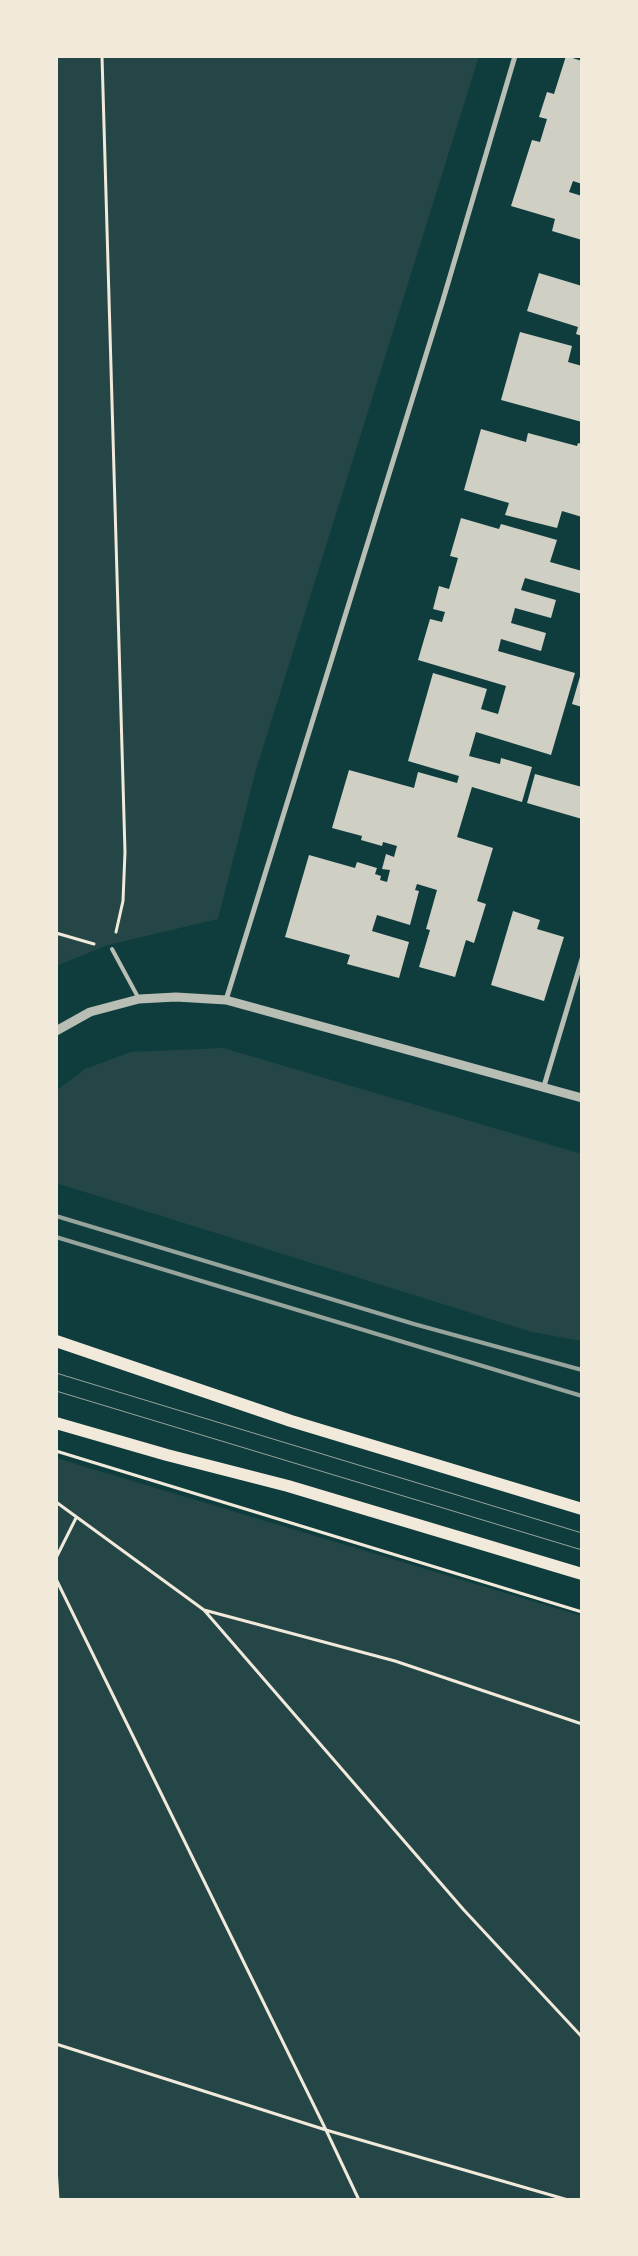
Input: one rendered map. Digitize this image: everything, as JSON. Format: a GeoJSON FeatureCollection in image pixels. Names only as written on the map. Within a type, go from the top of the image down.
{"type":"FeatureCollection","features":[{"type":"Feature","properties":{"kind":"main road"},"geometry":{"type":"LineString","coordinates":[[56,1341],[291,1420],[582,1509]]}},
{"type":"Feature","properties":{"kind":"main road"},"geometry":{"type":"LineString","coordinates":[[56,1423],[167,1455],[288,1486],[582,1574]]}},
{"type":"Feature","properties":{"kind":"street"},"geometry":{"type":"LineString","coordinates":[[226,1000],[440,309],[515,56]]}},
{"type":"Feature","properties":{"kind":"street"},"geometry":{"type":"LineString","coordinates":[[544,1086],[582,959]]}},
{"type":"Feature","properties":{"kind":"street"},"geometry":{"type":"LineString","coordinates":[[56,1031],[90,1012],[140,999],[176,996],[226,1000],[582,1098]]}},
{"type":"Feature","properties":{"kind":"lane"},"geometry":{"type":"LineString","coordinates":[[112,949],[140,999]]}},
{"type":"Feature","properties":{"kind":"path"},"geometry":{"type":"LineString","coordinates":[[56,933],[112,949],[123,901],[125,852],[102,56]]}},
{"type":"Feature","properties":{"kind":"path"},"geometry":{"type":"LineString","coordinates":[[56,1451],[582,1612]]}},
{"type":"Feature","properties":{"kind":"path"},"geometry":{"type":"LineString","coordinates":[[56,1502],[204,1610],[463,1909],[582,2037]]}},
{"type":"Feature","properties":{"kind":"path"},"geometry":{"type":"LineString","coordinates":[[56,1558],[76,1518]]}},
{"type":"Feature","properties":{"kind":"path"},"geometry":{"type":"LineString","coordinates":[[56,1579],[359,2200]]}},
{"type":"Feature","properties":{"kind":"path"},"geometry":{"type":"LineString","coordinates":[[204,1610],[395,1661],[582,1724]]}},
{"type":"Feature","properties":{"kind":"path"},"geometry":{"type":"LineString","coordinates":[[56,2044],[326,2130],[568,2200]]}},
{"type":"Feature","properties":{"kind":"path"},"geometry":{"type":"LineString","coordinates":[[56,2167],[58,2200]]}},
{"type":"Feature","properties":{"kind":"shaded area"},"geometry":{"type":"Polygon","coordinates":[[[56,56],[479,56],[256,770],[218,919],[108,945],[56,966],[56,56]]]}},
{"type":"Feature","properties":{"kind":"shaded area"},"geometry":{"type":"Polygon","coordinates":[[[223,1048],[582,1154],[582,1341],[532,1332],[56,1183],[56,1091],[85,1069],[131,1052],[223,1048]]]}},
{"type":"Feature","properties":{"kind":"shaded area"},"geometry":{"type":"Polygon","coordinates":[[[56,1458],[582,1616],[582,2200],[56,2200],[56,1458]]]}},
{"type":"Feature","properties":{"kind":"building"},"geometry":{"type":"Polygon","coordinates":[[[566,56],[582,61],[582,184],[573,181],[569,192],[582,196],[582,240],[552,231],[555,219],[511,206],[532,140],[540,142],[547,119],[539,117],[547,92],[554,94],[566,56]]]}},
{"type":"Feature","properties":{"kind":"building"},"geometry":{"type":"Polygon","coordinates":[[[539,273],[582,286],[582,336],[576,334],[578,327],[527,311],[539,273]]]}},
{"type":"Feature","properties":{"kind":"building"},"geometry":{"type":"Polygon","coordinates":[[[520,332],[572,346],[568,362],[582,366],[582,422],[501,400],[520,332]]]}},
{"type":"Feature","properties":{"kind":"building"},"geometry":{"type":"Polygon","coordinates":[[[481,429],[526,442],[528,433],[577,446],[578,443],[582,444],[582,517],[562,511],[557,528],[505,515],[509,503],[464,490],[481,429]]]}},
{"type":"Feature","properties":{"kind":"building"},"geometry":{"type":"Polygon","coordinates":[[[461,518],[499,529],[501,524],[557,540],[550,562],[582,571],[582,594],[525,578],[521,590],[556,600],[551,618],[515,608],[511,623],[546,633],[541,651],[501,639],[498,651],[575,673],[551,755],[476,732],[469,756],[500,764],[501,758],[532,767],[522,802],[472,787],[457,837],[493,848],[477,901],[486,904],[474,943],[466,940],[455,977],[419,967],[430,930],[426,929],[437,890],[417,884],[415,890],[419,891],[410,925],[377,915],[372,931],[409,942],[399,978],[347,964],[350,955],[285,937],[309,855],[355,868],[357,862],[377,868],[375,874],[381,876],[380,880],[387,882],[390,870],[382,869],[386,854],[394,857],[397,846],[383,842],[382,846],[361,840],[362,836],[332,828],[349,770],[414,788],[418,772],[457,783],[459,776],[408,761],[433,673],[487,689],[481,709],[498,714],[506,686],[418,660],[430,619],[442,622],[445,612],[433,609],[439,586],[449,589],[458,558],[450,556],[461,518]]]}},
{"type":"Feature","properties":{"kind":"building"},"geometry":{"type":"Polygon","coordinates":[[[582,673],[582,707],[572,704],[582,673]]]}},
{"type":"Feature","properties":{"kind":"building"},"geometry":{"type":"Polygon","coordinates":[[[535,774],[582,787],[582,819],[527,803],[535,774]]]}},
{"type":"Feature","properties":{"kind":"building"},"geometry":{"type":"Polygon","coordinates":[[[513,911],[540,920],[537,929],[564,937],[544,1001],[491,985],[513,911]]]}},
{"type":"Feature","properties":{"kind":"tram line"},"geometry":{"type":"LineString","coordinates":[[56,1373],[582,1533]]}},
{"type":"Feature","properties":{"kind":"tram line"},"geometry":{"type":"LineString","coordinates":[[56,1391],[582,1550]]}},
{"type":"Feature","properties":{"kind":"railway"},"geometry":{"type":"LineString","coordinates":[[56,1216],[414,1324],[582,1370]]}},
{"type":"Feature","properties":{"kind":"railway"},"geometry":{"type":"LineString","coordinates":[[56,1237],[582,1396]]}}]}
